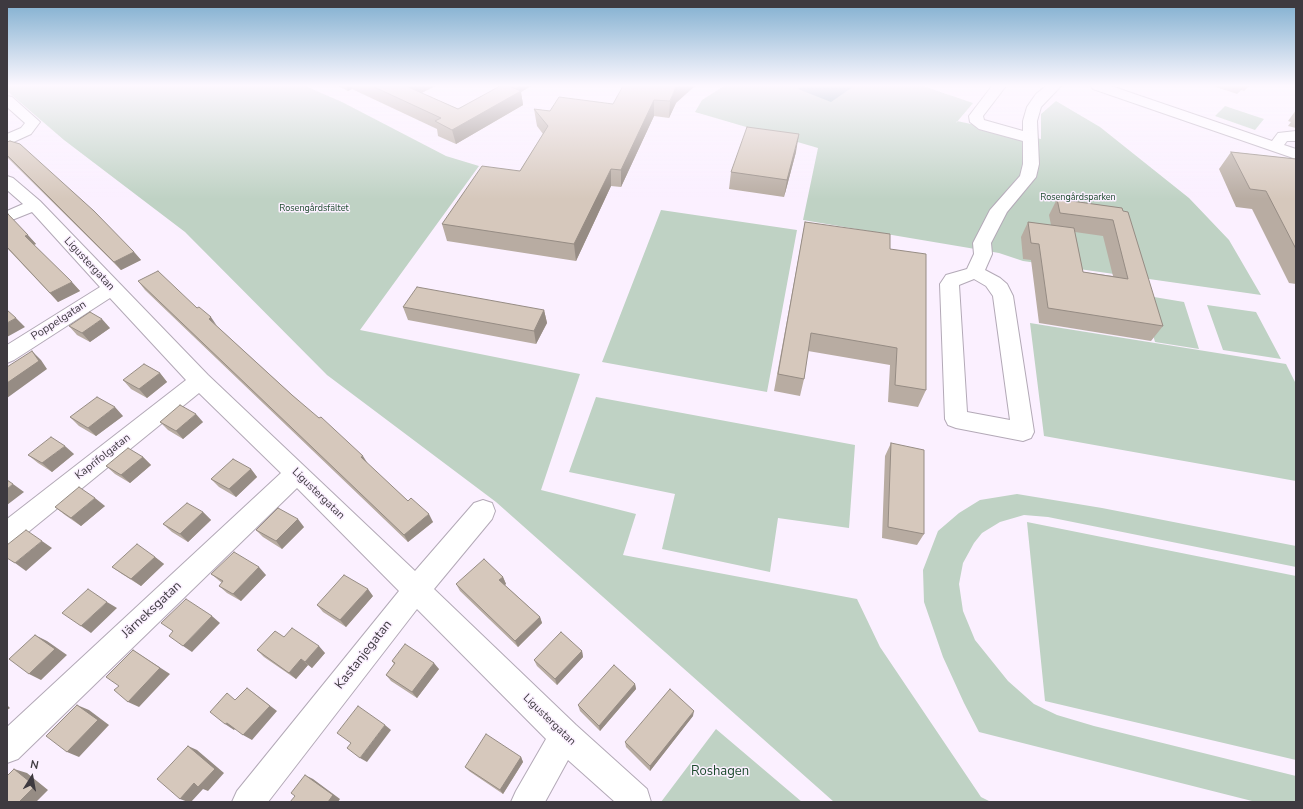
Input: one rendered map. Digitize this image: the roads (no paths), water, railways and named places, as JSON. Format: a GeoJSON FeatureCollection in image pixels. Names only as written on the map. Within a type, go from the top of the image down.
{"type":"FeatureCollection","features":[{"type":"Feature","properties":{"kind":"street"},"geometry":{"type":"LineString","coordinates":[[7,140],[26,131],[32,124]]}},
{"type":"Feature","properties":{"kind":"street"},"geometry":{"type":"LineString","coordinates":[[980,124],[1030,138]]}},
{"type":"Feature","properties":{"kind":"street"},"geometry":{"type":"LineString","coordinates":[[974,273],[984,276],[993,282],[1000,289],[1003,296],[1022,432],[956,419],[949,284],[953,279],[974,273],[983,254],[982,243],[999,210],[1028,177],[1031,164],[1030,124]]}},
{"type":"Feature","properties":{"kind":"street"},"geometry":{"type":"LineString","coordinates":[[1208,124],[1296,154]]}},
{"type":"Feature","properties":{"kind":"street"},"geometry":{"type":"LineString","coordinates":[[1275,147],[1283,136],[1296,136]]}},
{"type":"Feature","properties":{"kind":"street","name":"Ligustergatan"},"geometry":{"type":"LineString","coordinates":[[7,181],[34,205],[200,381],[297,473],[565,736],[636,800]]}},
{"type":"Feature","properties":{"kind":"street"},"geometry":{"type":"LineString","coordinates":[[7,217],[34,205]]}},
{"type":"Feature","properties":{"kind":"street","name":"Poppelgatan"},"geometry":{"type":"LineString","coordinates":[[7,355],[112,288]]}},
{"type":"Feature","properties":{"kind":"street","name":"Kaprifolgatan"},"geometry":{"type":"LineString","coordinates":[[7,534],[200,381]]}},
{"type":"Feature","properties":{"kind":"street","name":"Järneksgatan"},"geometry":{"type":"LineString","coordinates":[[7,748],[297,473]]}},
{"type":"Feature","properties":{"kind":"street","name":"Kastanjegatan"},"geometry":{"type":"LineString","coordinates":[[248,802],[416,590],[483,511]]}},
{"type":"Feature","properties":{"kind":"street"},"geometry":{"type":"LineString","coordinates":[[527,802],[565,736]]}},
{"type":"Feature","properties":{"kind":"park label","name":"Rosengårdsparken"},"geometry":{"type":"Point","coordinates":[1078,198]}},
{"type":"Feature","properties":{"kind":"park label","name":"Rosengårdsfältet"},"geometry":{"type":"Point","coordinates":[314,209]}},
{"type":"Feature","properties":{"kind":"park label","name":"Roshagen"},"geometry":{"type":"Point","coordinates":[720,772]}}]}
